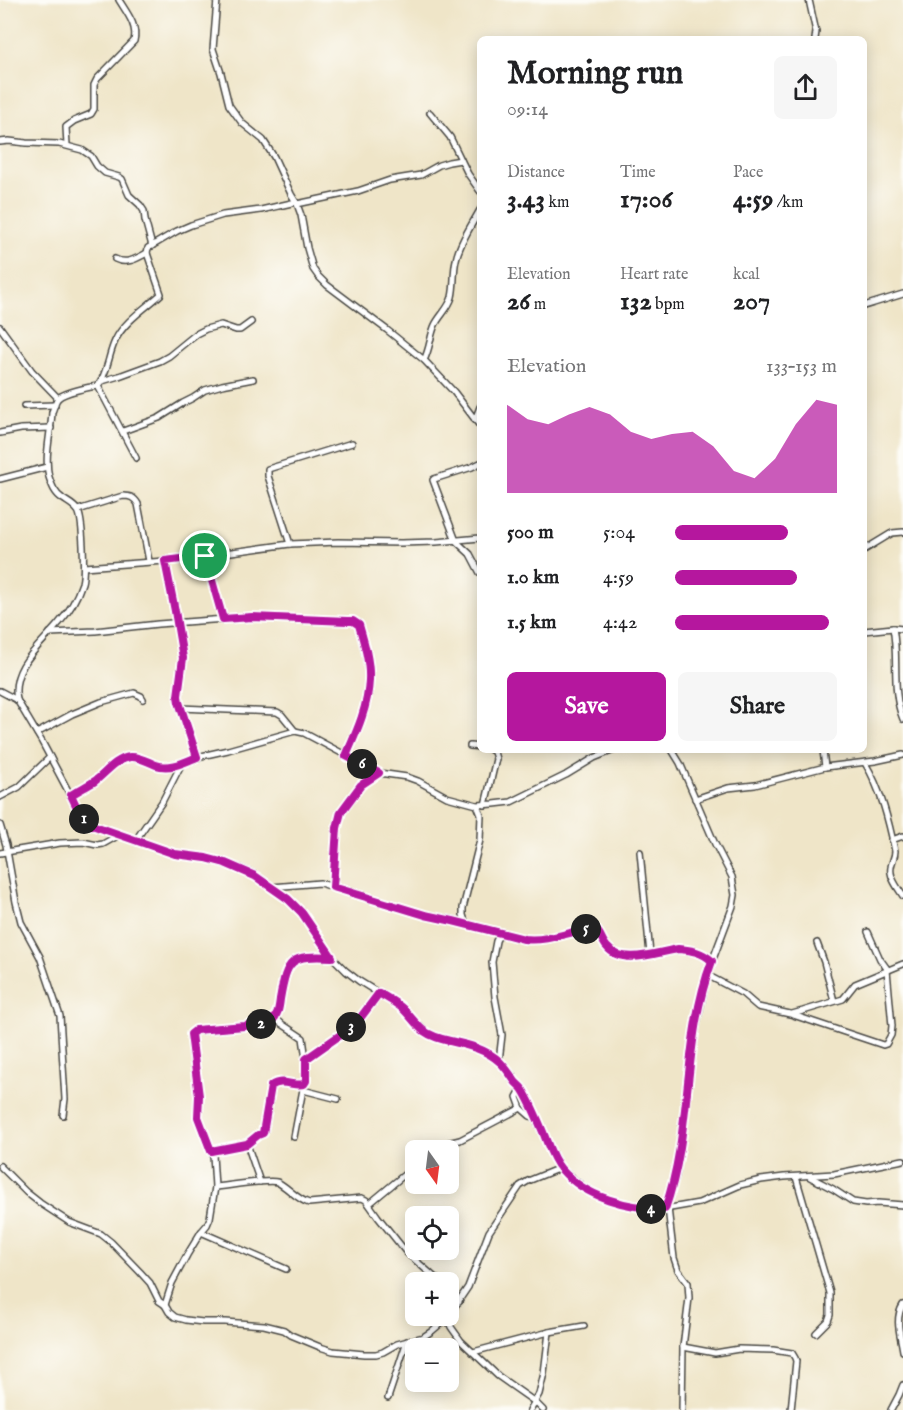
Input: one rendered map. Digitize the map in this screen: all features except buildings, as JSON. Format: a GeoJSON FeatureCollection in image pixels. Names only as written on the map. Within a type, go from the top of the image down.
{"type":"FeatureCollection","features":[{"type":"Feature","properties":{"kind":"street"},"geometry":{"type":"LineString","coordinates":[[67,146],[66,127],[91,114],[94,109],[94,85],[97,79],[134,41],[136,33],[134,24],[119,0]]}},
{"type":"Feature","properties":{"kind":"street"},"geometry":{"type":"LineString","coordinates":[[217,0],[213,49],[230,105],[242,123],[268,146],[297,203],[313,269],[333,290],[424,360],[476,420]]}},
{"type":"Feature","properties":{"kind":"street"},"geometry":{"type":"LineString","coordinates":[[809,0],[816,36]]}},
{"type":"Feature","properties":{"kind":"street"},"geometry":{"type":"LineString","coordinates":[[430,113],[450,137],[468,174],[477,187]]}},
{"type":"Feature","properties":{"kind":"street"},"geometry":{"type":"LineString","coordinates":[[0,142],[67,146],[82,150],[91,156],[105,174],[122,179],[129,195],[140,205],[144,211],[152,246]]}},
{"type":"Feature","properties":{"kind":"street"},"geometry":{"type":"LineString","coordinates":[[116,259],[125,262],[147,253],[152,246],[183,228],[223,215],[261,210],[358,190],[390,180],[421,175],[439,165],[461,160]]}},
{"type":"Feature","properties":{"kind":"street"},"geometry":{"type":"LineString","coordinates":[[424,360],[435,325],[451,299],[456,257],[477,215]]}},
{"type":"Feature","properties":{"kind":"street"},"geometry":{"type":"LineString","coordinates":[[136,458],[100,383],[119,333],[161,294],[147,253]]}},
{"type":"Feature","properties":{"kind":"street"},"geometry":{"type":"LineString","coordinates":[[867,305],[903,294]]}},
{"type":"Feature","properties":{"kind":"street"},"geometry":{"type":"LineString","coordinates":[[16,700],[15,684],[22,665],[69,612],[82,582],[84,567],[78,510],[58,495],[53,488],[47,467],[52,412],[58,398],[160,361],[206,329],[222,325],[240,330],[251,322]]}},
{"type":"Feature","properties":{"kind":"street"},"geometry":{"type":"LineString","coordinates":[[0,327],[32,371],[58,398]]}},
{"type":"Feature","properties":{"kind":"street"},"geometry":{"type":"LineString","coordinates":[[123,431],[159,418],[211,388],[253,379]]}},
{"type":"Feature","properties":{"kind":"street"},"geometry":{"type":"LineString","coordinates":[[24,406],[55,405]]}},
{"type":"Feature","properties":{"kind":"street"},"geometry":{"type":"LineString","coordinates":[[0,433],[21,429],[51,428]]}},
{"type":"Feature","properties":{"kind":"street"},"geometry":{"type":"LineString","coordinates":[[290,544],[268,477],[268,469],[352,443]]}},
{"type":"Feature","properties":{"kind":"street"},"geometry":{"type":"LineString","coordinates":[[477,464],[433,480],[456,540],[470,554],[477,567]]}},
{"type":"Feature","properties":{"kind":"street"},"geometry":{"type":"LineString","coordinates":[[0,479],[47,467]]}},
{"type":"Feature","properties":{"kind":"street"},"geometry":{"type":"LineString","coordinates":[[78,510],[123,496],[134,498],[138,504],[149,561]]}},
{"type":"Feature","properties":{"kind":"street"},"geometry":{"type":"LineString","coordinates":[[867,548],[892,533],[903,532]]}},
{"type":"Feature","properties":{"kind":"street"},"geometry":{"type":"LineString","coordinates":[[84,567],[165,561],[290,544],[401,543],[477,538]]}},
{"type":"Feature","properties":{"kind":"street"},"geometry":{"type":"LineString","coordinates":[[205,556],[223,619]]}},
{"type":"Feature","properties":{"kind":"street"},"geometry":{"type":"LineString","coordinates":[[165,561],[183,658],[178,696],[197,757]]}},
{"type":"Feature","properties":{"kind":"street"},"geometry":{"type":"LineString","coordinates":[[50,633],[252,617],[353,621],[359,625],[368,665],[369,686],[362,719],[346,756]]}},
{"type":"Feature","properties":{"kind":"street"},"geometry":{"type":"LineString","coordinates":[[893,628],[897,691],[903,719]]}},
{"type":"Feature","properties":{"kind":"street"},"geometry":{"type":"LineString","coordinates":[[867,631],[903,629]]}},
{"type":"Feature","properties":{"kind":"street"},"geometry":{"type":"LineString","coordinates":[[0,691],[16,700],[37,733],[85,821],[175,854],[206,858],[232,865],[272,887],[302,913],[332,957],[359,981],[401,1007],[424,1031],[436,1037],[483,1050],[499,1061],[522,1088],[560,1168],[586,1189],[603,1198],[649,1209],[667,1209],[699,1203],[751,1182],[772,1178],[834,1174],[903,1160]]}},
{"type":"Feature","properties":{"kind":"street"},"geometry":{"type":"LineString","coordinates":[[37,733],[72,714],[101,702],[134,693],[143,699]]}},
{"type":"Feature","properties":{"kind":"street"},"geometry":{"type":"LineString","coordinates":[[180,708],[277,712],[295,731]]}},
{"type":"Feature","properties":{"kind":"street"},"geometry":{"type":"LineString","coordinates":[[71,795],[97,780],[117,762],[127,757],[141,759],[159,766],[173,766],[197,757],[295,731],[304,733],[379,773],[406,777],[447,797],[477,805],[511,801],[606,753]]}},
{"type":"Feature","properties":{"kind":"street"},"geometry":{"type":"LineString","coordinates":[[470,746],[477,747]]}},
{"type":"Feature","properties":{"kind":"street"},"geometry":{"type":"LineString","coordinates":[[485,804],[496,759],[494,753]]}},
{"type":"Feature","properties":{"kind":"street"},"geometry":{"type":"LineString","coordinates":[[674,753],[732,877],[735,895],[707,975],[694,1037],[676,1175],[667,1209],[674,1257],[678,1270],[688,1283],[689,1290],[683,1347],[682,1410]]}},
{"type":"Feature","properties":{"kind":"street"},"geometry":{"type":"LineString","coordinates":[[823,753],[825,767]]}},
{"type":"Feature","properties":{"kind":"street"},"geometry":{"type":"LineString","coordinates":[[695,800],[728,788],[755,785],[825,767],[865,763],[903,755]]}},
{"type":"Feature","properties":{"kind":"street"},"geometry":{"type":"LineString","coordinates":[[0,797],[19,787],[50,757]]}},
{"type":"Feature","properties":{"kind":"street"},"geometry":{"type":"LineString","coordinates":[[135,841],[162,802],[182,763]]}},
{"type":"Feature","properties":{"kind":"street"},"geometry":{"type":"LineString","coordinates":[[865,763],[881,799],[892,840],[895,856],[891,866],[891,876],[902,892]]}},
{"type":"Feature","properties":{"kind":"street"},"geometry":{"type":"LineString","coordinates":[[333,887],[337,828],[341,812],[361,785],[379,773]]}},
{"type":"Feature","properties":{"kind":"street"},"geometry":{"type":"LineString","coordinates":[[466,924],[463,908],[480,840],[481,815],[477,805]]}},
{"type":"Feature","properties":{"kind":"street"},"geometry":{"type":"LineString","coordinates":[[0,825],[8,852],[21,922],[40,957],[60,1016],[65,1098],[63,1115]]}},
{"type":"Feature","properties":{"kind":"street"},"geometry":{"type":"LineString","coordinates":[[0,853],[60,843],[83,842],[97,845],[119,835]]}},
{"type":"Feature","properties":{"kind":"street"},"geometry":{"type":"LineString","coordinates":[[892,840],[903,836]]}},
{"type":"Feature","properties":{"kind":"street"},"geometry":{"type":"LineString","coordinates":[[640,852],[650,954]]}},
{"type":"Feature","properties":{"kind":"street"},"geometry":{"type":"LineString","coordinates":[[272,887],[320,883],[425,915],[532,940],[595,929],[606,946],[618,955],[629,957],[678,949],[704,954],[712,961]]}},
{"type":"Feature","properties":{"kind":"street"},"geometry":{"type":"LineString","coordinates":[[707,975],[743,994],[758,1006],[790,1014],[878,1044],[886,1044],[891,1035],[892,1026],[888,970],[880,959],[868,932]]}},
{"type":"Feature","properties":{"kind":"street"},"geometry":{"type":"LineString","coordinates":[[499,1061],[502,1035],[492,962],[500,933]]}},
{"type":"Feature","properties":{"kind":"street"},"geometry":{"type":"LineString","coordinates":[[817,943],[834,1001]]}},
{"type":"Feature","properties":{"kind":"street"},"geometry":{"type":"LineString","coordinates":[[165,1305],[172,1283],[187,1254],[210,1218],[215,1187],[215,1160],[198,1117],[199,1096],[191,1034],[196,1030],[272,1021],[278,1011],[285,973],[289,965],[305,957],[332,957]]}},
{"type":"Feature","properties":{"kind":"street"},"geometry":{"type":"LineString","coordinates":[[790,1014],[845,997],[855,984],[903,964]]}},
{"type":"Feature","properties":{"kind":"street"},"geometry":{"type":"LineString","coordinates":[[306,1059],[353,1026],[379,993]]}},
{"type":"Feature","properties":{"kind":"street"},"geometry":{"type":"LineString","coordinates":[[275,1018],[303,1038],[306,1081],[294,1137]]}},
{"type":"Feature","properties":{"kind":"street"},"geometry":{"type":"LineString","coordinates":[[211,1151],[247,1144],[264,1132],[271,1086],[276,1083],[299,1085],[338,1099]]}},
{"type":"Feature","properties":{"kind":"street"},"geometry":{"type":"LineString","coordinates":[[522,1088],[517,1097],[521,1108],[530,1116],[536,1117]]}},
{"type":"Feature","properties":{"kind":"street"},"geometry":{"type":"LineString","coordinates":[[459,1140],[521,1108]]}},
{"type":"Feature","properties":{"kind":"street"},"geometry":{"type":"LineString","coordinates":[[247,1144],[260,1182]]}},
{"type":"Feature","properties":{"kind":"street"},"geometry":{"type":"LineString","coordinates":[[0,1166],[40,1203],[69,1222],[93,1230],[111,1242],[150,1283],[159,1301],[176,1317],[203,1322],[264,1325],[284,1330],[291,1335],[333,1351],[376,1354],[405,1342]]}},
{"type":"Feature","properties":{"kind":"street"},"geometry":{"type":"LineString","coordinates":[[459,1302],[468,1287],[489,1232],[520,1186],[560,1168]]}},
{"type":"Feature","properties":{"kind":"street"},"geometry":{"type":"LineString","coordinates":[[369,1204],[405,1174]]}},
{"type":"Feature","properties":{"kind":"street"},"geometry":{"type":"LineString","coordinates":[[808,1176],[853,1202],[903,1205]]}},
{"type":"Feature","properties":{"kind":"street"},"geometry":{"type":"LineString","coordinates":[[796,1177],[830,1293],[830,1316],[816,1333]]}},
{"type":"Feature","properties":{"kind":"street"},"geometry":{"type":"LineString","coordinates":[[215,1187],[269,1181],[278,1182],[301,1201],[309,1203],[362,1198],[366,1200],[406,1252],[429,1272]]}},
{"type":"Feature","properties":{"kind":"street"},"geometry":{"type":"LineString","coordinates":[[201,1232],[286,1269]]}},
{"type":"Feature","properties":{"kind":"street"},"geometry":{"type":"LineString","coordinates":[[903,1305],[900,1309],[898,1323],[903,1351]]}},
{"type":"Feature","properties":{"kind":"street"},"geometry":{"type":"LineString","coordinates":[[419,1338],[438,1326]]}},
{"type":"Feature","properties":{"kind":"street"},"geometry":{"type":"LineString","coordinates":[[451,1326],[461,1341],[498,1376],[543,1410]]}},
{"type":"Feature","properties":{"kind":"street"},"geometry":{"type":"LineString","coordinates":[[473,1352],[549,1332],[584,1326]]}},
{"type":"Feature","properties":{"kind":"street"},"geometry":{"type":"LineString","coordinates":[[530,1410],[539,1394],[549,1332]]}},
{"type":"Feature","properties":{"kind":"street"},"geometry":{"type":"LineString","coordinates":[[388,1398],[405,1347]]}},
{"type":"Feature","properties":{"kind":"street"},"geometry":{"type":"LineString","coordinates":[[683,1347],[715,1353],[762,1349],[792,1353],[796,1361],[791,1410]]}},
{"type":"Feature","properties":{"kind":"street"},"geometry":{"type":"LineString","coordinates":[[891,1410],[903,1385]]}},
{"type":"Feature","properties":{"kind":"route"},"geometry":{"type":"LineString","coordinates":[[205,556],[223,619],[252,617],[353,621],[359,625],[368,665],[368,693],[362,719],[346,756],[379,773],[361,785],[338,819],[333,887],[425,915],[524,939],[556,936],[589,928],[595,929],[606,946],[618,955],[629,957],[678,949],[704,954],[712,961],[694,1037],[676,1175],[665,1209],[649,1209],[603,1198],[576,1182],[560,1168],[522,1088],[499,1061],[483,1050],[436,1037],[424,1031],[401,1007],[379,993],[353,1026],[306,1059],[306,1081],[303,1085],[281,1082],[271,1086],[263,1133],[247,1144],[211,1151],[198,1117],[199,1096],[191,1034],[196,1030],[272,1021],[277,1014],[285,973],[289,965],[305,957],[332,957],[302,913],[288,899],[255,876],[225,863],[175,854],[89,824],[82,818],[71,795],[97,780],[117,762],[127,757],[162,766],[173,766],[197,757],[178,696],[183,658],[165,561],[205,556]]}}]}
